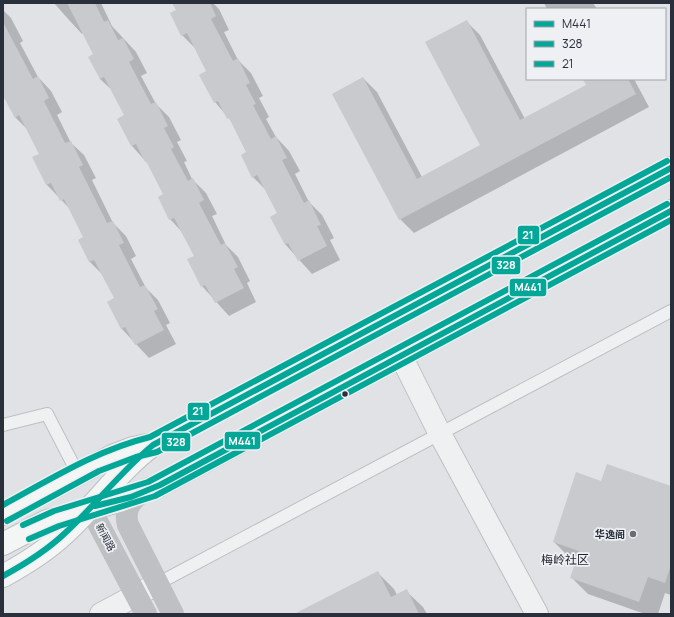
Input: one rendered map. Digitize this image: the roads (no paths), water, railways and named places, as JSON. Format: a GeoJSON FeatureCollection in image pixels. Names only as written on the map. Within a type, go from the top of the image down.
{"type":"FeatureCollection","features":[{"type":"Feature","properties":{"kind":"main road"},"geometry":{"type":"LineString","coordinates":[[3,576],[27,563],[46,549],[90,508],[128,467],[153,445],[671,168]]}},
{"type":"Feature","properties":{"kind":"main road"},"geometry":{"type":"LineString","coordinates":[[3,544],[47,521],[141,493],[172,478],[671,211]]}},
{"type":"Feature","properties":{"kind":"main road"},"geometry":{"type":"LineString","coordinates":[[3,514],[122,452],[153,445]]}},
{"type":"Feature","properties":{"kind":"street"},"geometry":{"type":"LineString","coordinates":[[401,356],[440,434],[538,614]]}},
{"type":"Feature","properties":{"kind":"street","name":"新闻路"},"geometry":{"type":"LineString","coordinates":[[141,493],[131,501],[127,511],[126,520],[132,536],[172,614]]}},
{"type":"Feature","properties":{"kind":"street","name":"新闻路"},"geometry":{"type":"LineString","coordinates":[[132,536],[115,516],[100,508],[90,508],[141,605]]}},
{"type":"Feature","properties":{"kind":"street"},"geometry":{"type":"LineString","coordinates":[[101,614],[141,605],[157,584]]}},
{"type":"Feature","properties":{"kind":"lane"},"geometry":{"type":"LineString","coordinates":[[157,584],[671,311]]}},
{"type":"Feature","properties":{"kind":"lane"},"geometry":{"type":"LineString","coordinates":[[3,425],[47,414],[78,474]]}},
{"type":"Feature","properties":{"kind":"place","name":"华逸阁"},"geometry":{"type":"Point","coordinates":[633,534]}},
{"type":"Feature","properties":{"kind":"district","name":"梅岭社区"},"geometry":{"type":"Point","coordinates":[565,560]}}]}
